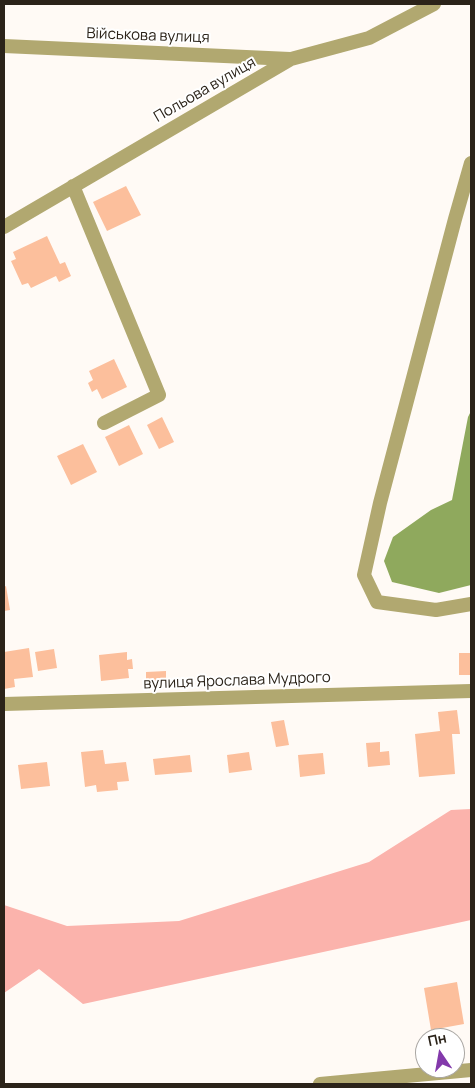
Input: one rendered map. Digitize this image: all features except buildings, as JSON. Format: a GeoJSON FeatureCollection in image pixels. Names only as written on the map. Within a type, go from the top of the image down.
{"type":"FeatureCollection","features":[{"type":"Feature","properties":{"kind":"street","name":"Польова вулиця"},"geometry":{"type":"LineString","coordinates":[[4,227],[291,59],[369,38],[434,4]]}},
{"type":"Feature","properties":{"kind":"street","name":"Військова вулиця"},"geometry":{"type":"LineString","coordinates":[[4,46],[291,59]]}},
{"type":"Feature","properties":{"kind":"street"},"geometry":{"type":"LineString","coordinates":[[471,163],[380,503],[364,575],[377,602],[436,610],[471,604]]}},
{"type":"Feature","properties":{"kind":"street"},"geometry":{"type":"LineString","coordinates":[[73,186],[159,396],[104,423]]}},
{"type":"Feature","properties":{"kind":"street","name":"вулиця Ярослава Мудрого"},"geometry":{"type":"LineString","coordinates":[[4,704],[471,691]]}},
{"type":"Feature","properties":{"kind":"street"},"geometry":{"type":"LineString","coordinates":[[320,1084],[471,1070]]}},
{"type":"Feature","properties":{"kind":"shaded area"},"geometry":{"type":"Polygon","coordinates":[[[471,411],[471,585],[439,593],[392,582],[384,561],[393,537],[431,510],[452,500],[468,417],[471,411]]]}},
{"type":"Feature","properties":{"kind":"shaded area"},"geometry":{"type":"Polygon","coordinates":[[[471,809],[471,920],[83,1004],[39,969],[4,993],[4,905],[67,926],[179,921],[369,862],[451,810],[471,809]]]}}]}
